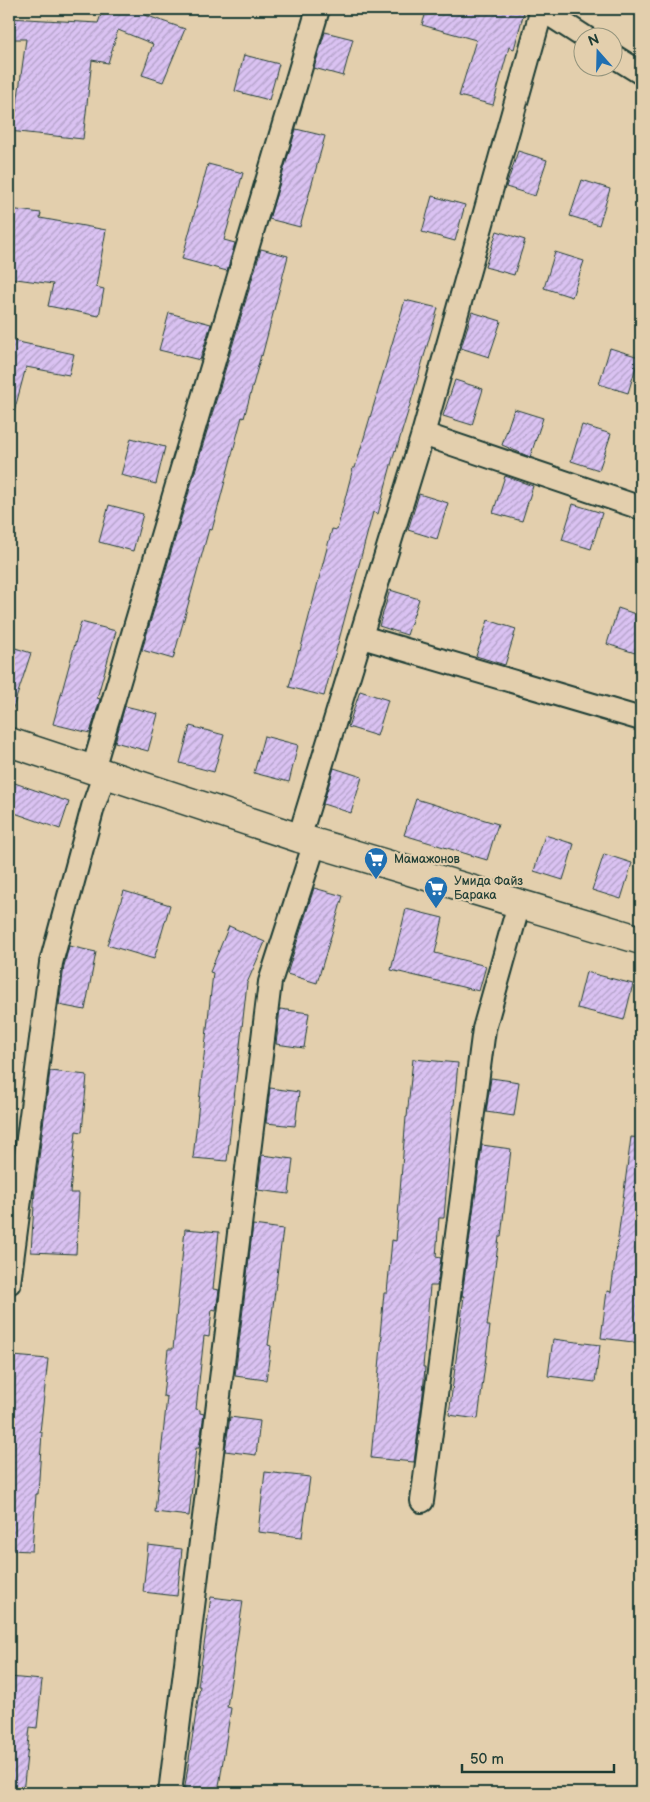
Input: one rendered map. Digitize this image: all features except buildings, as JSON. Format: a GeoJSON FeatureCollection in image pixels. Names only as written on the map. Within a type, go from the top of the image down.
{"type":"FeatureCollection","features":[{"type":"Feature","properties":{"kind":"street"},"geometry":{"type":"LineString","coordinates":[[9,1283],[51,963],[93,807],[99,771],[318,9]]}},
{"type":"Feature","properties":{"kind":"street"},"geometry":{"type":"LineString","coordinates":[[170,1793],[270,982],[362,637],[424,434],[541,9],[572,29]]}},
{"type":"Feature","properties":{"kind":"street"},"geometry":{"type":"LineString","coordinates":[[622,61],[641,73]]}},
{"type":"Feature","properties":{"kind":"street"},"geometry":{"type":"LineString","coordinates":[[424,434],[641,508]]}},
{"type":"Feature","properties":{"kind":"street"},"geometry":{"type":"LineString","coordinates":[[362,637],[641,719]]}},
{"type":"Feature","properties":{"kind":"street"},"geometry":{"type":"LineString","coordinates":[[9,742],[307,840],[641,940]]}},
{"type":"Feature","properties":{"kind":"street"},"geometry":{"type":"LineString","coordinates":[[422,1501],[484,1029],[519,904]]}},
{"type":"Feature","properties":{"kind":"place","name":"Мамажонов"},"geometry":{"type":"Point","coordinates":[376,880]}},
{"type":"Feature","properties":{"kind":"place","name":"Умида Файз Барака"},"geometry":{"type":"Point","coordinates":[436,909]}}]}
